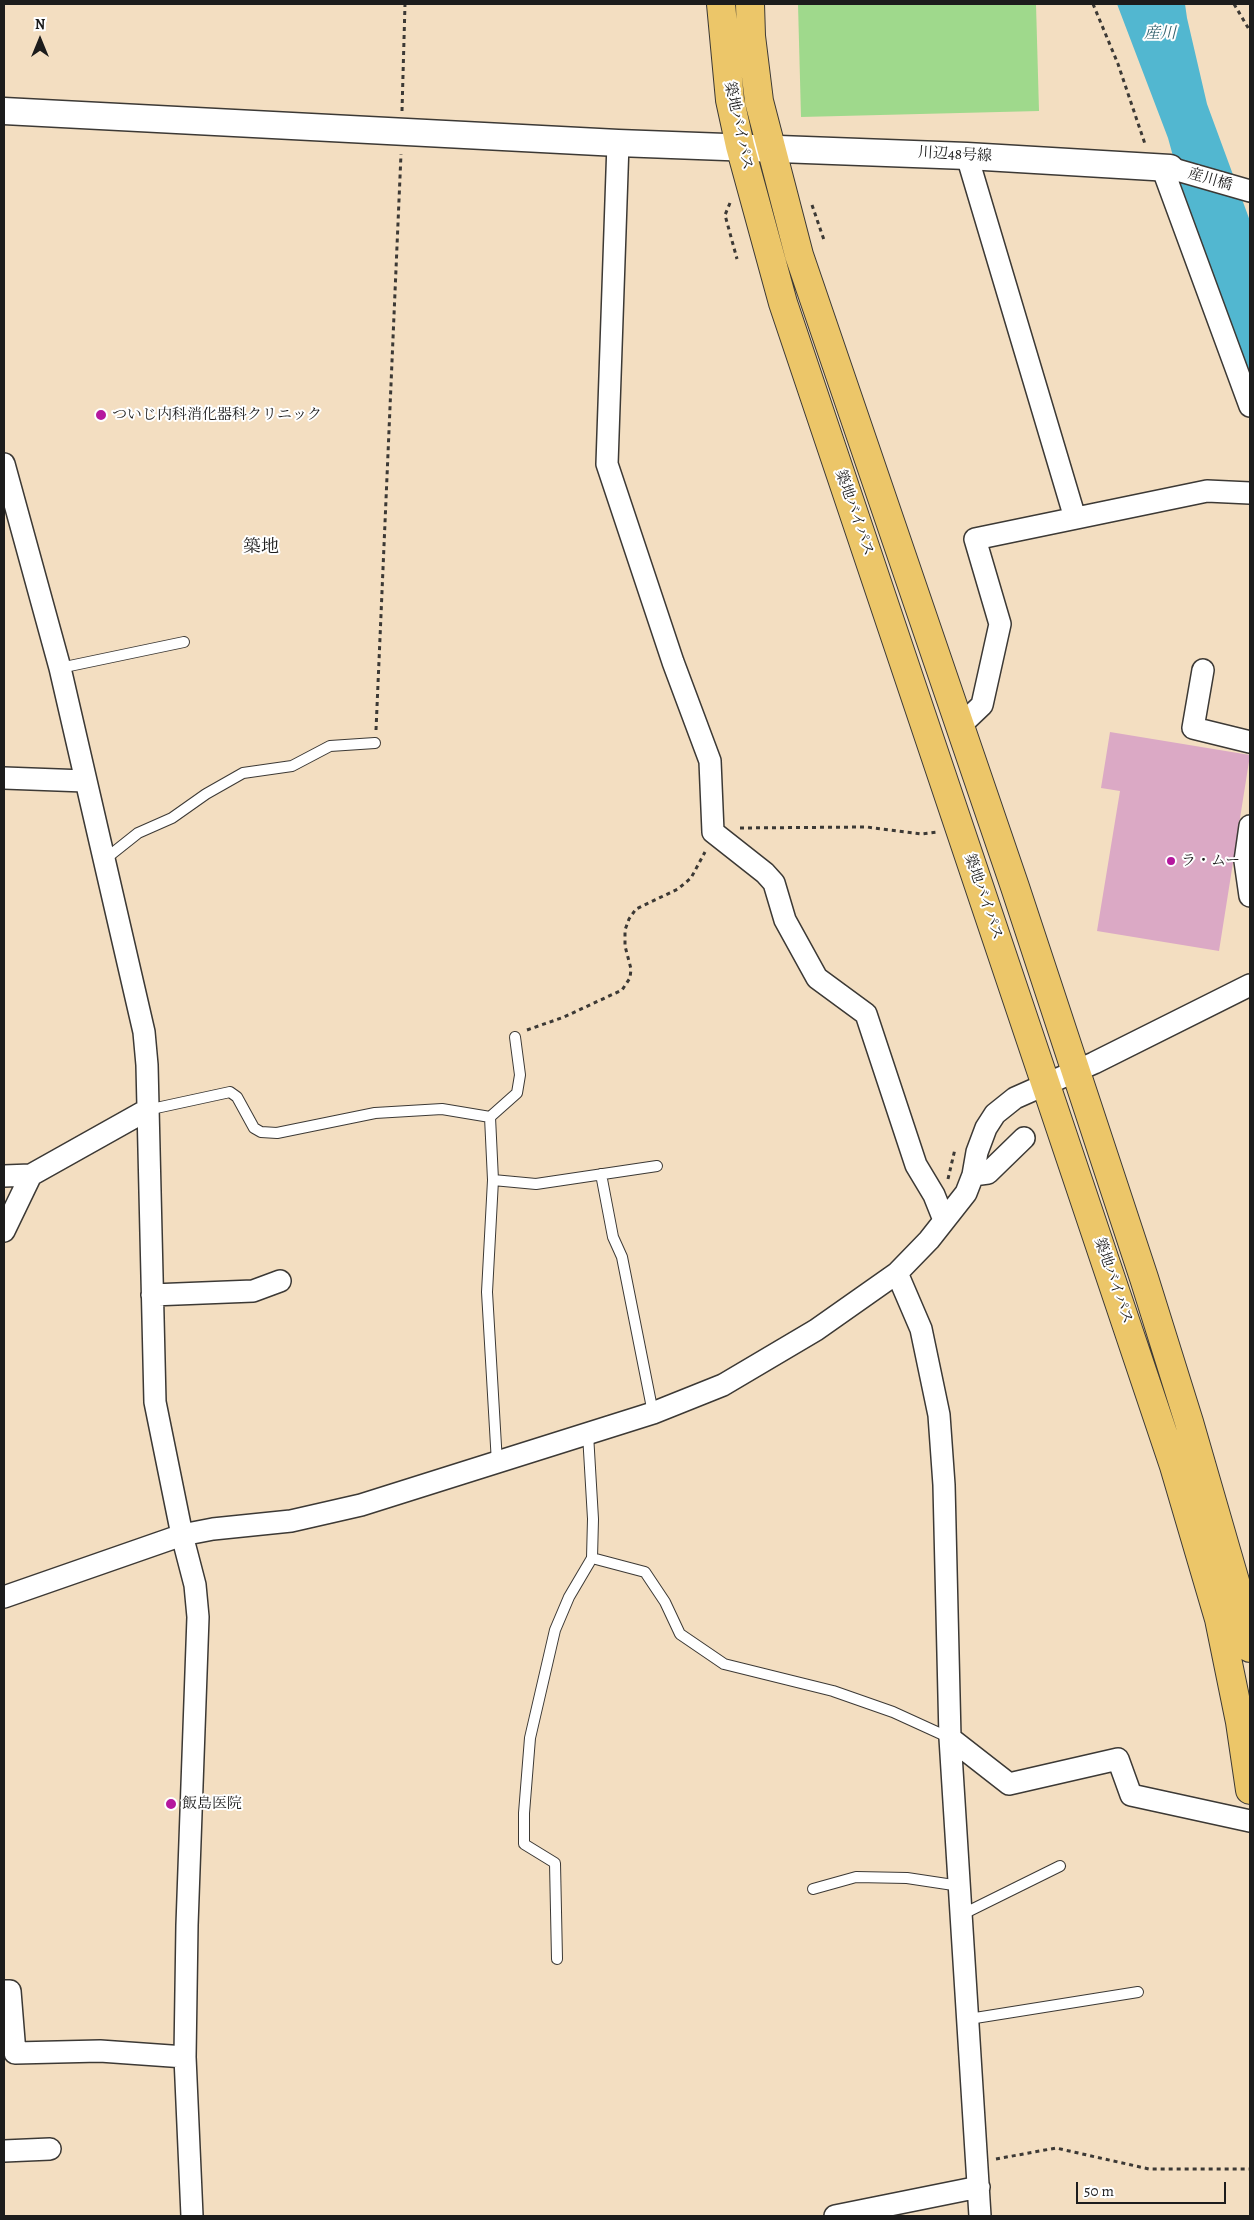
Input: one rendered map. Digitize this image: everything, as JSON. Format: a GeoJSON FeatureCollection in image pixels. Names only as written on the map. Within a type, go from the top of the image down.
{"type":"FeatureCollection","features":[{"type":"Feature","properties":{"kind":"highway","name":"築地バイパス"},"geometry":{"type":"LineString","coordinates":[[721,4],[730,100],[740,146],[783,303],[1174,1466],[1219,1620],[1240,1722],[1250,1790]]}},
{"type":"Feature","properties":{"kind":"highway","name":"築地バイパス"},"geometry":{"type":"LineString","coordinates":[[750,4],[751,36],[759,101],[799,255],[822,327],[960,726],[1144,1278],[1189,1422],[1241,1602],[1250,1648]]}},
{"type":"Feature","properties":{"kind":"street","name":"川辺48号線"},"geometry":{"type":"LineString","coordinates":[[4,111],[618,143],[770,147],[1161,167]]}},
{"type":"Feature","properties":{"kind":"street"},"geometry":{"type":"LineString","coordinates":[[618,143],[607,464],[673,662],[710,761],[713,832],[766,873],[774,883],[785,920],[818,978],[866,1014],[916,1165],[934,1195],[944,1220]]}},
{"type":"Feature","properties":{"kind":"street"},"geometry":{"type":"LineString","coordinates":[[967,156],[1075,518]]}},
{"type":"Feature","properties":{"kind":"street","name":"産川橋"},"geometry":{"type":"LineString","coordinates":[[1161,167],[1250,191]]}},
{"type":"Feature","properties":{"kind":"street"},"geometry":{"type":"LineString","coordinates":[[1161,167],[1250,406]]}},
{"type":"Feature","properties":{"kind":"street"},"geometry":{"type":"LineString","coordinates":[[4,464],[60,668],[144,1032],[147,1065],[155,1402],[182,1535],[195,1584],[198,1617],[187,1925],[185,2057],[192,2216]]}},
{"type":"Feature","properties":{"kind":"street"},"geometry":{"type":"LineString","coordinates":[[960,726],[982,705],[1000,624],[974,539],[1207,491],[1250,493]]}},
{"type":"Feature","properties":{"kind":"street"},"geometry":{"type":"LineString","coordinates":[[1203,670],[1193,728],[1250,742]]}},
{"type":"Feature","properties":{"kind":"street"},"geometry":{"type":"LineString","coordinates":[[4,778],[85,781]]}},
{"type":"Feature","properties":{"kind":"street"},"geometry":{"type":"LineString","coordinates":[[1250,826],[1245,861],[1250,896]]}},
{"type":"Feature","properties":{"kind":"street"},"geometry":{"type":"LineString","coordinates":[[4,1598],[182,1535],[213,1529],[291,1521],[361,1504],[652,1413],[723,1385],[816,1330],[898,1273],[929,1240],[966,1193],[973,1175],[977,1152],[986,1128],[995,1114],[1016,1098],[1076,1072],[1250,986]]}},
{"type":"Feature","properties":{"kind":"street"},"geometry":{"type":"LineString","coordinates":[[4,1176],[30,1175],[147,1110]]}},
{"type":"Feature","properties":{"kind":"street"},"geometry":{"type":"LineString","coordinates":[[973,1175],[988,1173],[1024,1138]]}},
{"type":"Feature","properties":{"kind":"street"},"geometry":{"type":"LineString","coordinates":[[4,1231],[30,1175]]}},
{"type":"Feature","properties":{"kind":"street"},"geometry":{"type":"LineString","coordinates":[[898,1273],[921,1329],[940,1414],[944,1484],[950,1738],[963,1914],[980,2216]]}},
{"type":"Feature","properties":{"kind":"street"},"geometry":{"type":"LineString","coordinates":[[152,1295],[253,1291],[280,1281]]}},
{"type":"Feature","properties":{"kind":"street"},"geometry":{"type":"LineString","coordinates":[[950,1738],[1009,1784],[1118,1760],[1131,1795],[1250,1821]]}},
{"type":"Feature","properties":{"kind":"street"},"geometry":{"type":"LineString","coordinates":[[4,1991],[10,1991],[9,2053],[100,2051],[185,2057]]}},
{"type":"Feature","properties":{"kind":"street"},"geometry":{"type":"LineString","coordinates":[[4,2151],[50,2149]]}},
{"type":"Feature","properties":{"kind":"street"},"geometry":{"type":"LineString","coordinates":[[835,2216],[979,2187]]}},
{"type":"Feature","properties":{"kind":"lane"},"geometry":{"type":"LineString","coordinates":[[60,668],[184,642]]}},
{"type":"Feature","properties":{"kind":"lane"},"geometry":{"type":"LineString","coordinates":[[104,860],[138,833],[172,818],[206,794],[243,773],[292,766],[330,746],[375,743]]}},
{"type":"Feature","properties":{"kind":"lane"},"geometry":{"type":"LineString","coordinates":[[490,1117],[517,1093],[520,1075],[515,1037]]}},
{"type":"Feature","properties":{"kind":"lane"},"geometry":{"type":"LineString","coordinates":[[147,1110],[230,1092],[237,1097],[254,1128],[261,1132],[277,1133],[375,1113],[442,1109],[490,1117]]}},
{"type":"Feature","properties":{"kind":"lane"},"geometry":{"type":"LineString","coordinates":[[490,1117],[493,1180],[487,1292],[497,1463]]}},
{"type":"Feature","properties":{"kind":"lane"},"geometry":{"type":"LineString","coordinates":[[493,1180],[536,1184],[657,1166]]}},
{"type":"Feature","properties":{"kind":"lane"},"geometry":{"type":"LineString","coordinates":[[601,1174],[613,1237],[622,1257],[652,1413]]}},
{"type":"Feature","properties":{"kind":"lane"},"geometry":{"type":"LineString","coordinates":[[557,1959],[555,1863],[524,1844],[524,1813],[530,1738],[555,1630],[569,1598],[592,1558],[593,1519],[588,1434]]}},
{"type":"Feature","properties":{"kind":"lane"},"geometry":{"type":"LineString","coordinates":[[592,1558],[645,1572],[665,1602],[680,1634],[724,1664],[833,1692],[893,1712],[950,1738]]}},
{"type":"Feature","properties":{"kind":"lane"},"geometry":{"type":"LineString","coordinates":[[963,1914],[1060,1866]]}},
{"type":"Feature","properties":{"kind":"lane"},"geometry":{"type":"LineString","coordinates":[[813,1889],[856,1877],[907,1878],[961,1886]]}},
{"type":"Feature","properties":{"kind":"lane"},"geometry":{"type":"LineString","coordinates":[[969,2019],[1138,1992]]}},
{"type":"Feature","properties":{"kind":"path"},"geometry":{"type":"LineString","coordinates":[[375,743],[402,132],[405,4]]}},
{"type":"Feature","properties":{"kind":"path"},"geometry":{"type":"LineString","coordinates":[[1092,4],[1161,167]]}},
{"type":"Feature","properties":{"kind":"path"},"geometry":{"type":"LineString","coordinates":[[1234,4],[1250,31]]}},
{"type":"Feature","properties":{"kind":"path"},"geometry":{"type":"LineString","coordinates":[[732,199],[725,215],[737,259]]}},
{"type":"Feature","properties":{"kind":"path"},"geometry":{"type":"LineString","coordinates":[[812,204],[824,240]]}},
{"type":"Feature","properties":{"kind":"path"},"geometry":{"type":"LineString","coordinates":[[515,1037],[531,1027],[564,1017],[622,990],[630,978],[631,969],[625,946],[625,930],[629,919],[636,909],[678,889],[691,878],[713,832],[728,828],[867,827],[921,834],[944,831],[959,825]]}},
{"type":"Feature","properties":{"kind":"path"},"geometry":{"type":"LineString","coordinates":[[978,2162],[1056,2148],[1149,2169],[1250,2169]]}},
{"type":"Feature","properties":{"kind":"green space"},"geometry":{"type":"Polygon","coordinates":[[[798,4],[1036,4],[1039,111],[801,117],[798,4]]]}},
{"type":"Feature","properties":{"kind":"water","name":"産川"},"geometry":{"type":"Polygon","coordinates":[[[1117,4],[1185,4],[1207,104],[1250,221],[1250,375],[1181,185],[1168,138],[1117,4]]]}},
{"type":"Feature","properties":{"kind":"building","name":"ラ・ムー"},"geometry":{"type":"Polygon","coordinates":[[[1110,732],[1250,755],[1219,951],[1097,931],[1120,791],[1101,788],[1110,732]]]}},
{"type":"Feature","properties":{"kind":"place","name":"ついじ内科消化器科クリニック"},"geometry":{"type":"Point","coordinates":[101,415]}},
{"type":"Feature","properties":{"kind":"place","name":"ラ・ムー"},"geometry":{"type":"Point","coordinates":[1171,861]}},
{"type":"Feature","properties":{"kind":"place","name":"飯島医院"},"geometry":{"type":"Point","coordinates":[171,1804]}},
{"type":"Feature","properties":{"kind":"district","name":"築地"},"geometry":{"type":"Point","coordinates":[261,548]}}]}
